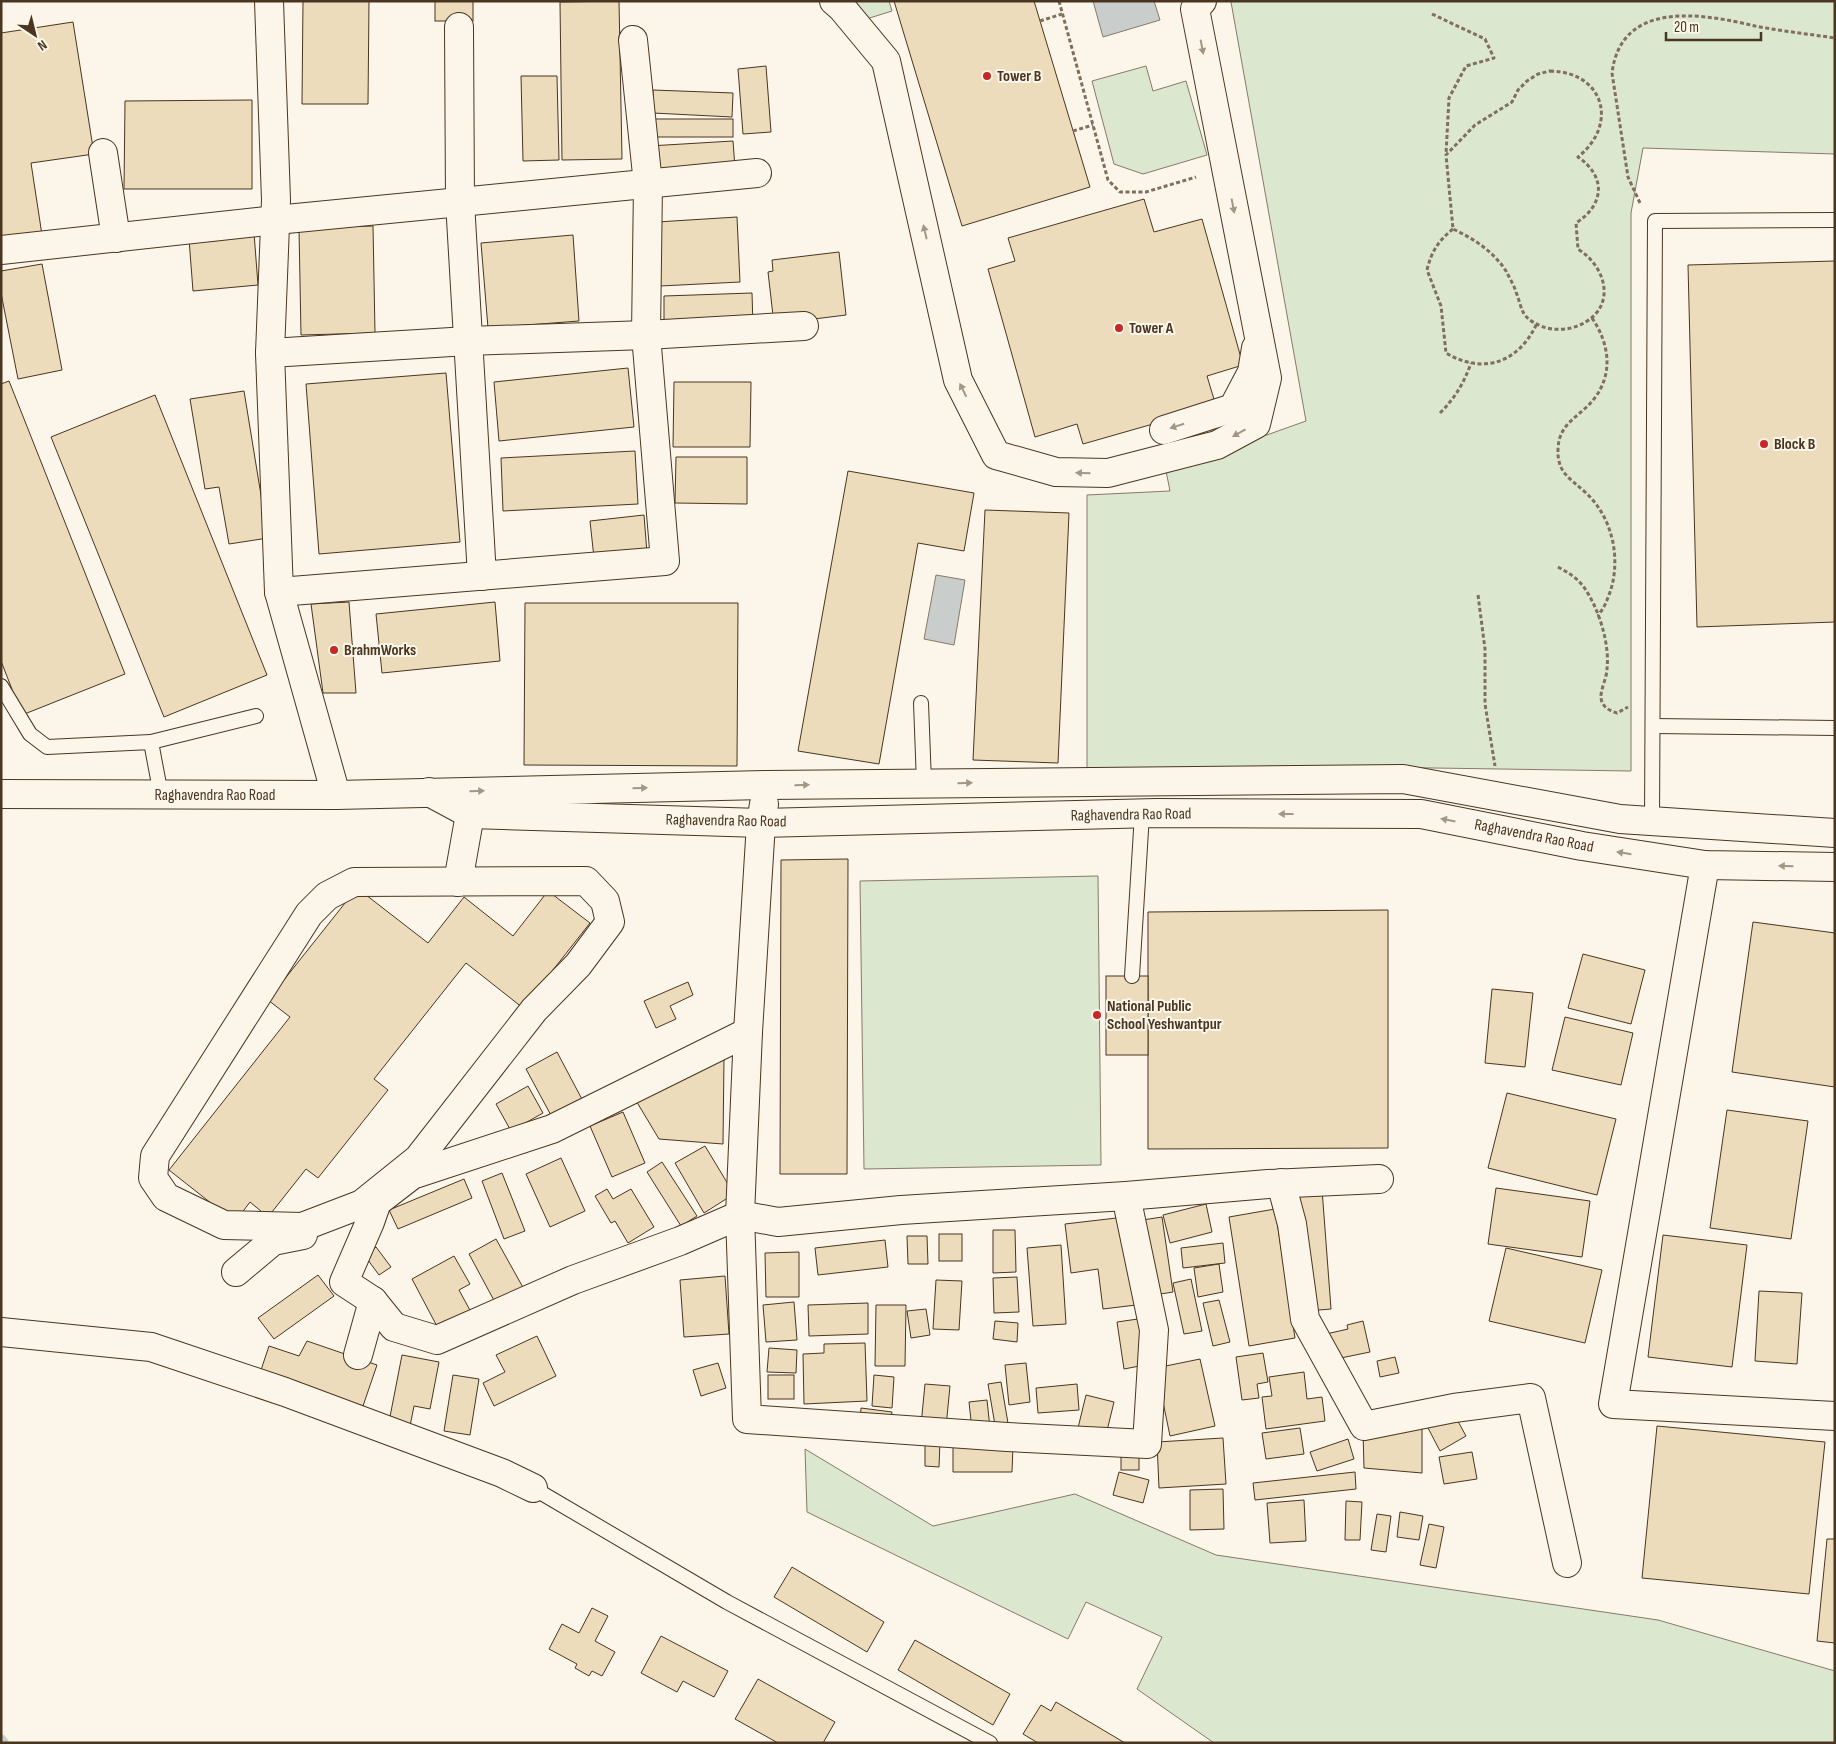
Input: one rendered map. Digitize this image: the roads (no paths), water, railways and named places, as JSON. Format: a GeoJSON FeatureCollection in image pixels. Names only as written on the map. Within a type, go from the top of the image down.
{"type":"FeatureCollection","features":[{"type":"Feature","properties":{"kind":"street"},"geometry":{"type":"LineString","coordinates":[[269,1],[276,220],[270,353],[279,592],[336,795]]}},
{"type":"Feature","properties":{"kind":"street"},"geometry":{"type":"LineString","coordinates":[[834,1],[886,61],[958,380],[996,455],[1056,472],[1108,473],[1217,445],[1256,424],[1267,378],[1195,9],[1202,1]]}},
{"type":"Feature","properties":{"kind":"street"},"geometry":{"type":"LineString","coordinates":[[459,28],[460,202],[482,576]]}},
{"type":"Feature","properties":{"kind":"street"},"geometry":{"type":"LineString","coordinates":[[279,592],[665,561],[646,335],[648,184],[632,40]]}},
{"type":"Feature","properties":{"kind":"street"},"geometry":{"type":"LineString","coordinates":[[103,153],[116,238]]}},
{"type":"Feature","properties":{"kind":"street"},"geometry":{"type":"LineString","coordinates":[[1,250],[276,220],[758,173]]}},
{"type":"Feature","properties":{"kind":"street"},"geometry":{"type":"LineString","coordinates":[[270,353],[468,341],[646,335],[804,326]]}},
{"type":"Feature","properties":{"kind":"street"},"geometry":{"type":"LineString","coordinates":[[1164,430],[1233,408],[1252,372],[1259,336]]}},
{"type":"Feature","properties":{"kind":"street","name":"Raghavendra Rao Road"},"geometry":{"type":"LineString","coordinates":[[1,794],[336,795],[924,783],[1403,779],[1620,818],[1835,833]]}},
{"type":"Feature","properties":{"kind":"street"},"geometry":{"type":"LineString","coordinates":[[766,786],[761,823],[748,1032],[740,1215],[747,1419],[1007,1437],[1147,1444],[1154,1330],[1126,1196]]}},
{"type":"Feature","properties":{"kind":"street","name":"Raghavendra Rao Road"},"geometry":{"type":"LineString","coordinates":[[428,792],[470,814],[761,823],[1142,814],[1421,814],[1582,846],[1705,865],[1835,867]]}},
{"type":"Feature","properties":{"kind":"street"},"geometry":{"type":"LineString","coordinates":[[458,882],[470,814]]}},
{"type":"Feature","properties":{"kind":"street"},"geometry":{"type":"LineString","coordinates":[[1705,865],[1613,1404],[1835,1416]]}},
{"type":"Feature","properties":{"kind":"street"},"geometry":{"type":"LineString","coordinates":[[586,881],[605,901],[610,922],[578,965],[534,1010],[418,1160],[362,1204],[302,1228],[224,1225],[166,1197],[153,1178],[155,1156],[309,914],[327,896],[354,882],[458,882],[586,881]]}},
{"type":"Feature","properties":{"kind":"street"},"geometry":{"type":"LineString","coordinates":[[748,1032],[552,1129],[412,1175],[377,1202],[344,1282],[373,1301],[394,1327],[438,1340],[573,1280],[680,1241],[740,1215],[778,1222],[901,1210],[1126,1196],[1281,1183],[1379,1180]]}},
{"type":"Feature","properties":{"kind":"street"},"geometry":{"type":"LineString","coordinates":[[1281,1183],[1292,1224],[1305,1319],[1364,1426],[1454,1408],[1530,1398],[1566,1563]]}},
{"type":"Feature","properties":{"kind":"street"},"geometry":{"type":"LineString","coordinates":[[236,1272],[273,1241],[370,1222]]}},
{"type":"Feature","properties":{"kind":"street"},"geometry":{"type":"LineString","coordinates":[[358,1355],[373,1301]]}},
{"type":"Feature","properties":{"kind":"street"},"geometry":{"type":"LineString","coordinates":[[1,1332],[151,1347],[285,1392],[502,1473],[533,1488]]}},
{"type":"Feature","properties":{"kind":"lane"},"geometry":{"type":"LineString","coordinates":[[1652,821],[1655,221],[1835,220]]}},
{"type":"Feature","properties":{"kind":"lane"},"geometry":{"type":"LineString","coordinates":[[1,686],[30,734],[47,747],[151,742],[256,716]]}},
{"type":"Feature","properties":{"kind":"lane"},"geometry":{"type":"LineString","coordinates":[[921,703],[924,783]]}},
{"type":"Feature","properties":{"kind":"lane"},"geometry":{"type":"LineString","coordinates":[[1653,726],[1835,728]]}},
{"type":"Feature","properties":{"kind":"lane"},"geometry":{"type":"LineString","coordinates":[[151,742],[161,794]]}},
{"type":"Feature","properties":{"kind":"lane"},"geometry":{"type":"LineString","coordinates":[[1132,976],[1142,814]]}},
{"type":"Feature","properties":{"kind":"lane"},"geometry":{"type":"LineString","coordinates":[[533,1488],[727,1602],[990,1743]]}},
{"type":"Feature","properties":{"kind":"waterway"},"geometry":{"type":"LineString","coordinates":[[1,1739],[4,1743]]}},
{"type":"Feature","properties":{"kind":"place","name":"Tower B"},"geometry":{"type":"Point","coordinates":[987,76]}},
{"type":"Feature","properties":{"kind":"place","name":"Tower A"},"geometry":{"type":"Point","coordinates":[1119,328]}},
{"type":"Feature","properties":{"kind":"place","name":"Block B"},"geometry":{"type":"Point","coordinates":[1764,444]}},
{"type":"Feature","properties":{"kind":"place","name":"BrahmWorks"},"geometry":{"type":"Point","coordinates":[334,650]}},
{"type":"Feature","properties":{"kind":"place","name":"National Public School Yeshwantpur"},"geometry":{"type":"Point","coordinates":[1097,1015]}}]}
